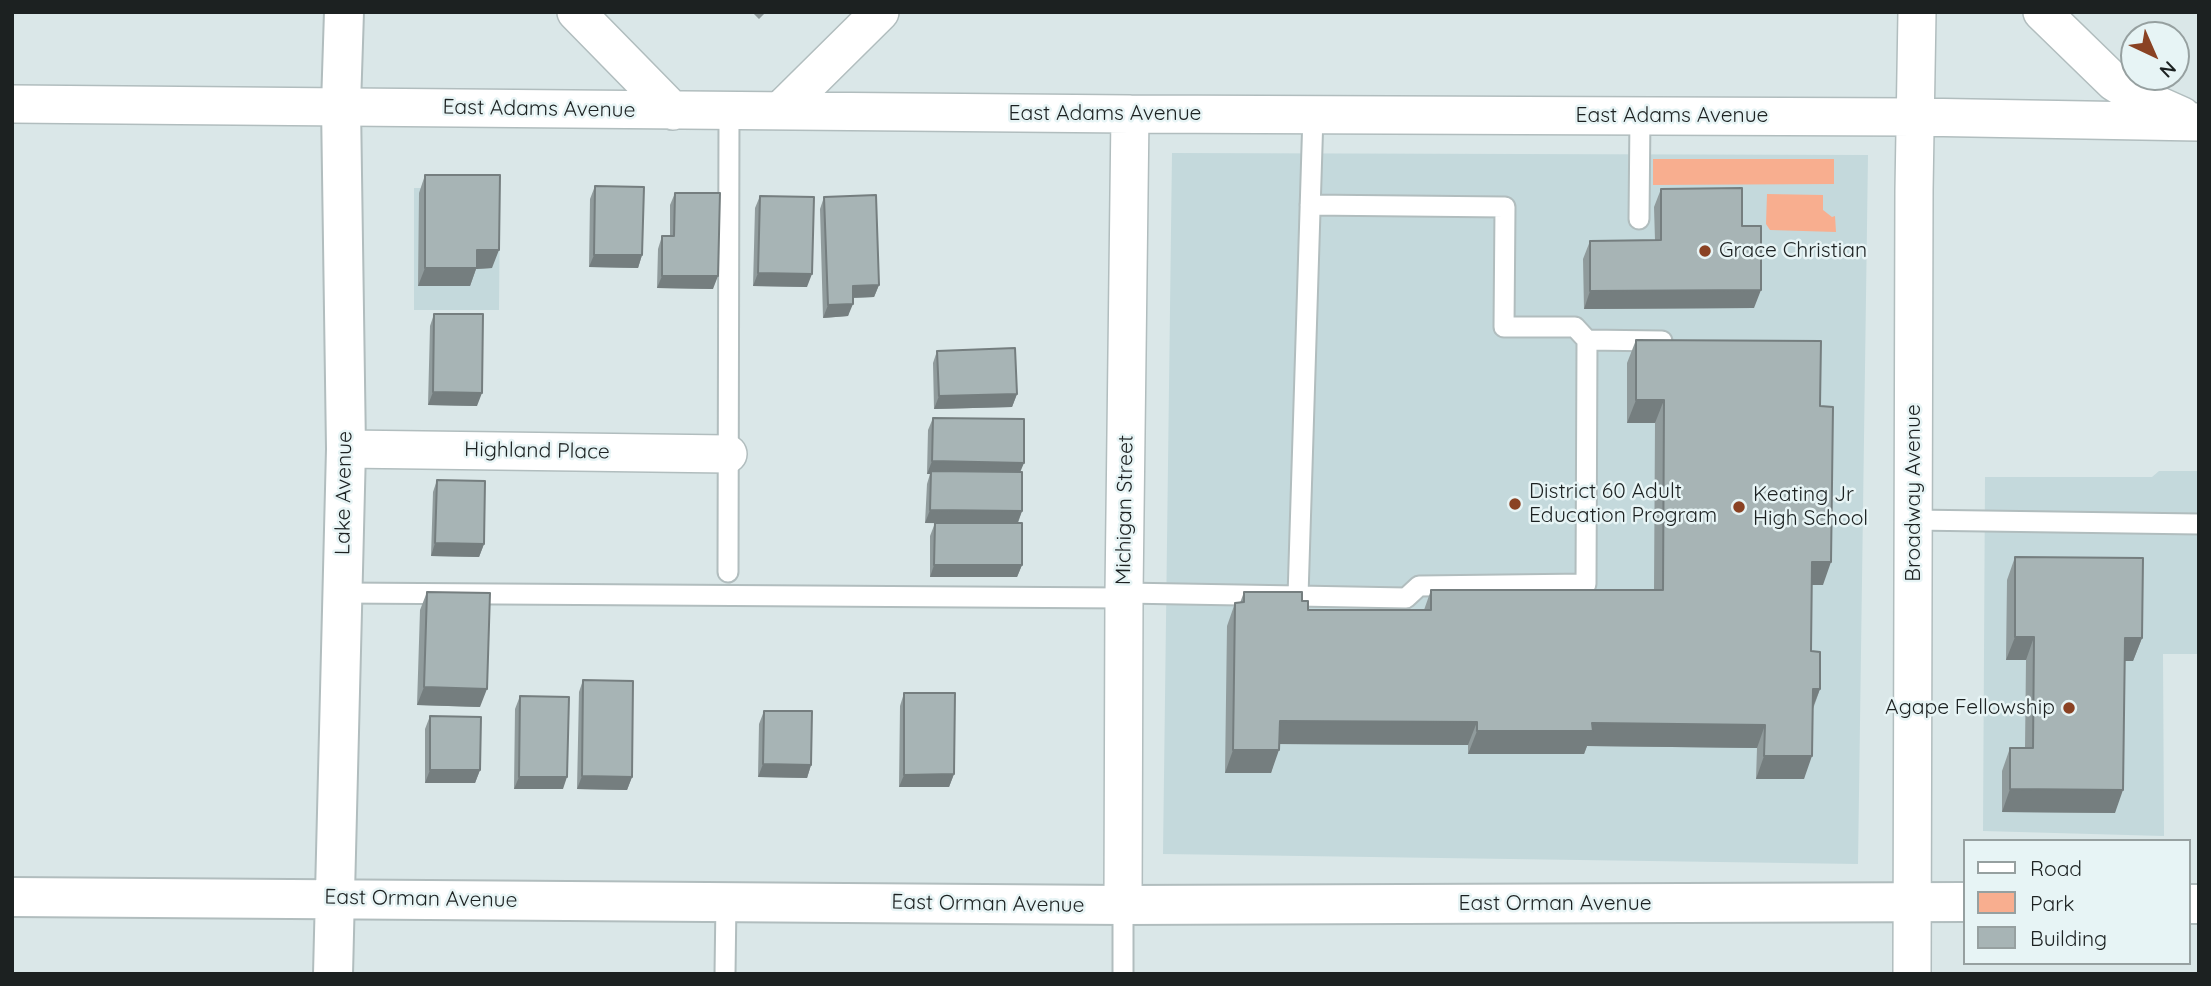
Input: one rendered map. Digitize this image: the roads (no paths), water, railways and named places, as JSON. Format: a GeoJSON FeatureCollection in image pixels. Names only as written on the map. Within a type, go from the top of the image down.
{"type":"FeatureCollection","features":[{"type":"Feature","properties":{"kind":"street"},"geometry":{"type":"LineString","coordinates":[[576,12],[673,111]]}},
{"type":"Feature","properties":{"kind":"street"},"geometry":{"type":"LineString","coordinates":[[781,110],[880,12]]}},
{"type":"Feature","properties":{"kind":"street","name":"Broadway Avenue"},"geometry":{"type":"LineString","coordinates":[[1912,974],[1917,12]]}},
{"type":"Feature","properties":{"kind":"street"},"geometry":{"type":"LineString","coordinates":[[2042,12],[2114,82],[2136,95],[2198,121]]}},
{"type":"Feature","properties":{"kind":"street","name":"Lake Avenue"},"geometry":{"type":"LineString","coordinates":[[333,974],[346,449],[341,106],[344,15]]}},
{"type":"Feature","properties":{"kind":"street","name":"East Adams Avenue"},"geometry":{"type":"LineString","coordinates":[[12,104],[2198,121]]}},
{"type":"Feature","properties":{"kind":"street","name":"Michigan Street"},"geometry":{"type":"LineString","coordinates":[[1123,905],[1130,114]]}},
{"type":"Feature","properties":{"kind":"street","name":"Highland Place"},"geometry":{"type":"LineString","coordinates":[[346,449],[728,454]]}},
{"type":"Feature","properties":{"kind":"street","name":"East Orman Avenue"},"geometry":{"type":"LineString","coordinates":[[12,897],[1123,905],[1962,902]]}},
{"type":"Feature","properties":{"kind":"lane"},"geometry":{"type":"LineString","coordinates":[[728,572],[729,111]]}},
{"type":"Feature","properties":{"kind":"lane"},"geometry":{"type":"LineString","coordinates":[[1298,596],[1313,115]]}},
{"type":"Feature","properties":{"kind":"lane"},"geometry":{"type":"LineString","coordinates":[[1639,219],[1640,116]]}},
{"type":"Feature","properties":{"kind":"lane"},"geometry":{"type":"LineString","coordinates":[[342,593],[1406,598],[1419,586],[1586,584],[1587,340],[1575,327],[1503,327],[1505,207],[1310,205]]}},
{"type":"Feature","properties":{"kind":"lane"},"geometry":{"type":"LineString","coordinates":[[1587,340],[1683,341]]}},
{"type":"Feature","properties":{"kind":"lane"},"geometry":{"type":"LineString","coordinates":[[1913,520],[2199,524]]}},
{"type":"Feature","properties":{"kind":"lane"},"geometry":{"type":"LineString","coordinates":[[725,974],[726,901]]}},
{"type":"Feature","properties":{"kind":"lane"},"geometry":{"type":"LineString","coordinates":[[1123,905],[1123,974]]}},
{"type":"Feature","properties":{"kind":"place","name":"Grace Christian"},"geometry":{"type":"Point","coordinates":[1705,251]}},
{"type":"Feature","properties":{"kind":"place","name":"District 60 Adult Education Program"},"geometry":{"type":"Point","coordinates":[1515,504]}},
{"type":"Feature","properties":{"kind":"place","name":"Keating Jr High School"},"geometry":{"type":"Point","coordinates":[1739,507]}},
{"type":"Feature","properties":{"kind":"place","name":"Agape Fellowship"},"geometry":{"type":"Point","coordinates":[2069,708]}}]}
